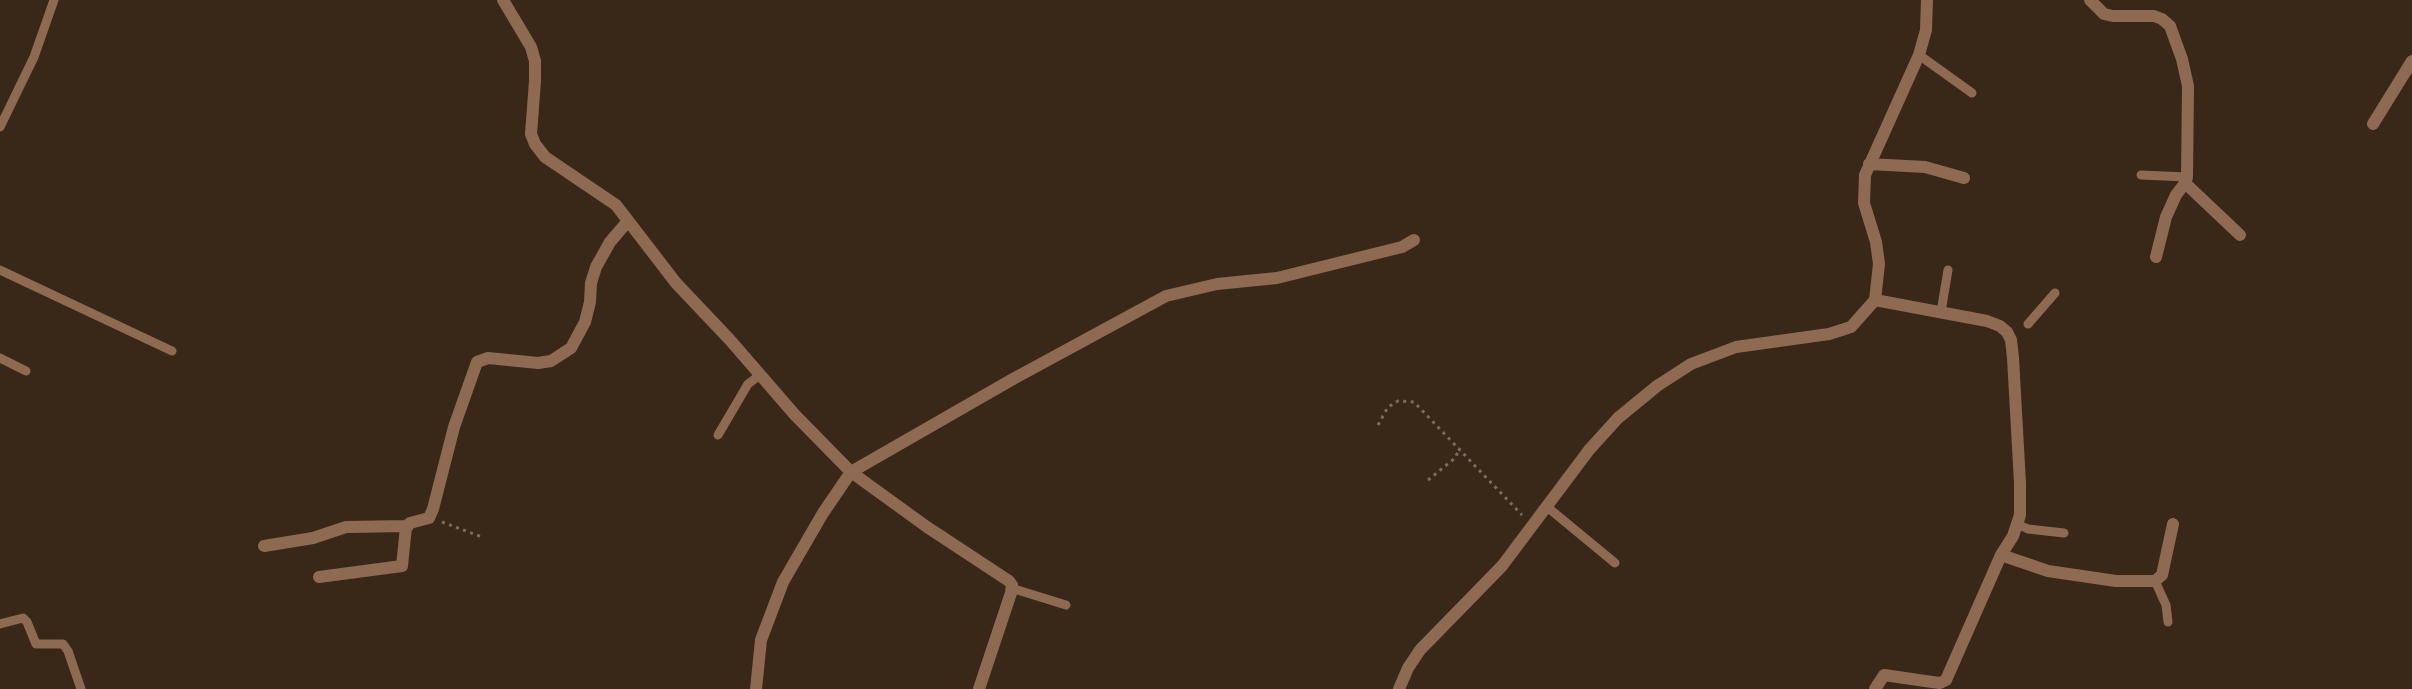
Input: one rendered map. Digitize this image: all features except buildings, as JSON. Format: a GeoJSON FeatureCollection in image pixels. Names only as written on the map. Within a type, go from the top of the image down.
{"type":"FeatureCollection","features":[{"type":"Feature","properties":{"kind":"street"},"geometry":{"type":"LineString","coordinates":[[504,0],[531,47],[535,61],[531,122],[531,134],[535,144],[546,156],[608,198],[676,283],[795,415],[851,472],[927,527],[1009,581],[1011,588],[979,689]]}},
{"type":"Feature","properties":{"kind":"street"},"geometry":{"type":"LineString","coordinates":[[1399,689],[1419,650],[1485,586],[1589,450],[1618,418],[1657,386],[1691,364],[1736,347],[1829,334],[1851,327],[1875,300],[1879,264],[1876,242],[1863,192],[1869,164],[1919,55],[1926,30],[1927,0]]}},
{"type":"Feature","properties":{"kind":"street"},"geometry":{"type":"LineString","coordinates":[[2090,0],[2104,14],[2154,16],[2162,19],[2170,26],[2182,59],[2188,86],[2186,180],[2166,217],[2156,257]]}},
{"type":"Feature","properties":{"kind":"street"},"geometry":{"type":"LineString","coordinates":[[2373,124],[2412,61]]}},
{"type":"Feature","properties":{"kind":"street"},"geometry":{"type":"LineString","coordinates":[[1869,164],[1925,168],[1964,178]]}},
{"type":"Feature","properties":{"kind":"street"},"geometry":{"type":"LineString","coordinates":[[2186,180],[2240,235]]}},
{"type":"Feature","properties":{"kind":"street"},"geometry":{"type":"LineString","coordinates":[[264,546],[314,538],[346,527],[408,526],[429,518],[434,509],[454,427],[477,362],[488,358],[538,363],[551,361],[571,348],[585,322],[596,267],[610,242],[628,221]]}},
{"type":"Feature","properties":{"kind":"street"},"geometry":{"type":"LineString","coordinates":[[756,689],[761,640],[783,582],[823,513],[851,472],[1013,378],[1166,296],[1217,284],[1277,278],[1402,247],[1414,240]]}},
{"type":"Feature","properties":{"kind":"street"},"geometry":{"type":"LineString","coordinates":[[1875,300],[2000,326],[2013,337],[2020,483],[2020,515],[2013,536],[2001,555],[1946,680],[1940,683],[1884,675],[1875,689]]}},
{"type":"Feature","properties":{"kind":"street"},"geometry":{"type":"LineString","coordinates":[[2001,555],[2048,571],[2116,581],[2155,581],[2162,575],[2173,524]]}},
{"type":"Feature","properties":{"kind":"street"},"geometry":{"type":"LineString","coordinates":[[319,577],[402,566],[408,526]]}},
{"type":"Feature","properties":{"kind":"lane"},"geometry":{"type":"LineString","coordinates":[[0,127],[34,57],[54,0]]}},
{"type":"Feature","properties":{"kind":"lane"},"geometry":{"type":"LineString","coordinates":[[1919,55],[1972,93]]}},
{"type":"Feature","properties":{"kind":"lane"},"geometry":{"type":"LineString","coordinates":[[2140,175],[2186,180]]}},
{"type":"Feature","properties":{"kind":"lane"},"geometry":{"type":"LineString","coordinates":[[0,270],[172,351]]}},
{"type":"Feature","properties":{"kind":"lane"},"geometry":{"type":"LineString","coordinates":[[1941,312],[1948,270]]}},
{"type":"Feature","properties":{"kind":"lane"},"geometry":{"type":"LineString","coordinates":[[2028,324],[2055,293]]}},
{"type":"Feature","properties":{"kind":"lane"},"geometry":{"type":"LineString","coordinates":[[0,357],[26,370]]}},
{"type":"Feature","properties":{"kind":"lane"},"geometry":{"type":"LineString","coordinates":[[718,435],[748,384],[760,375]]}},
{"type":"Feature","properties":{"kind":"lane"},"geometry":{"type":"LineString","coordinates":[[1546,506],[1615,563]]}},
{"type":"Feature","properties":{"kind":"lane"},"geometry":{"type":"LineString","coordinates":[[2017,524],[2028,529],[2064,533]]}},
{"type":"Feature","properties":{"kind":"lane"},"geometry":{"type":"LineString","coordinates":[[2155,581],[2166,605],[2168,622]]}},
{"type":"Feature","properties":{"kind":"lane"},"geometry":{"type":"LineString","coordinates":[[1011,588],[1066,604]]}},
{"type":"Feature","properties":{"kind":"lane"},"geometry":{"type":"LineString","coordinates":[[0,624],[23,618],[36,644],[63,644],[68,651],[81,689]]}},
{"type":"Feature","properties":{"kind":"path"},"geometry":{"type":"LineString","coordinates":[[1378,425],[1388,407],[1398,401],[1414,402],[1461,448],[1532,525]]}},
{"type":"Feature","properties":{"kind":"path"},"geometry":{"type":"LineString","coordinates":[[1428,480],[1455,458],[1461,448]]}},
{"type":"Feature","properties":{"kind":"path"},"geometry":{"type":"LineString","coordinates":[[429,518],[456,525],[482,537]]}}]}
